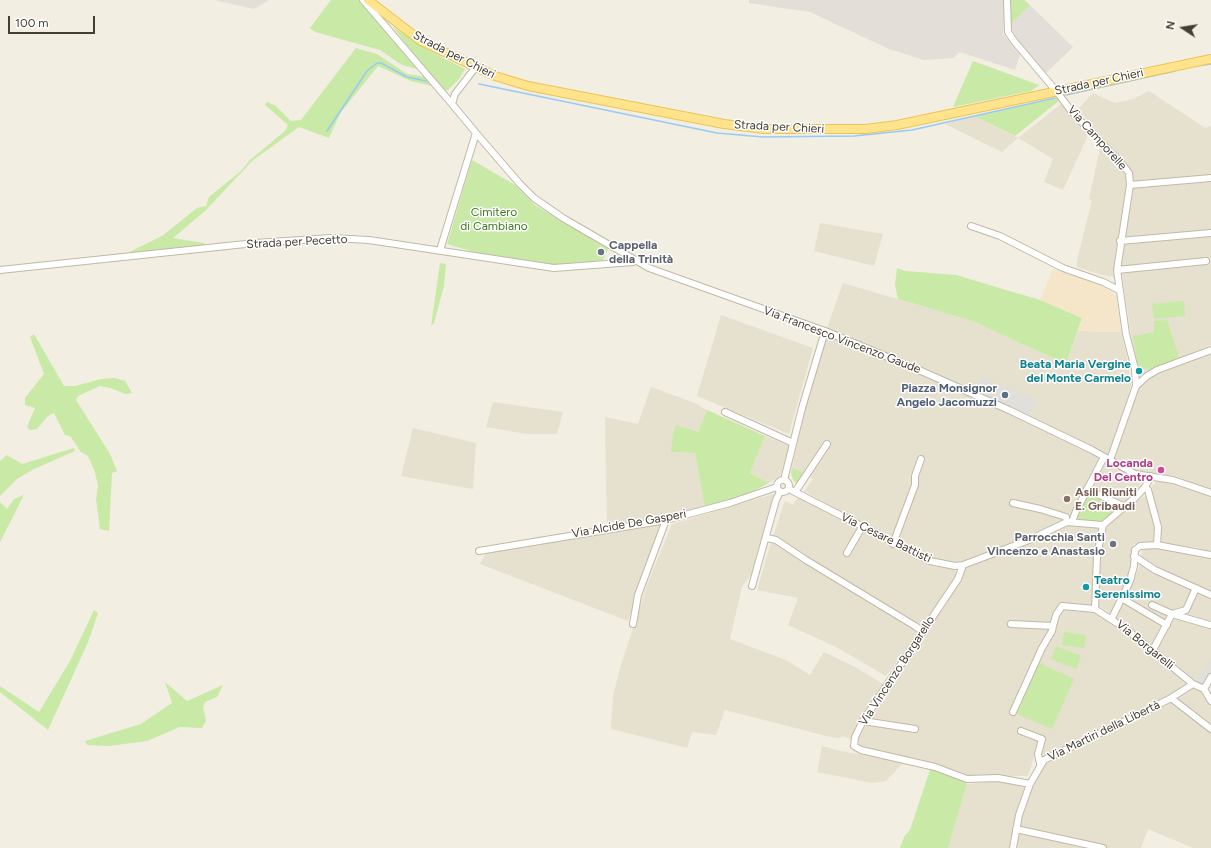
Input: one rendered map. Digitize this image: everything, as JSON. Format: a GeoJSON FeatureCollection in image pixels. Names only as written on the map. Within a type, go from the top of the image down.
{"type":"FeatureCollection","features":[{"type":"Feature","properties":{"kind":"main road","name":"Strada per Chieri"},"geometry":{"type":"LineString","coordinates":[[368,0],[421,41],[475,68],[495,76],[528,86],[669,114],[724,124],[787,130],[866,129],[897,125],[1211,59]]}},
{"type":"Feature","properties":{"kind":"street","name":"Via Francesco Vincenzo Gaude"},"geometry":{"type":"LineString","coordinates":[[363,0],[519,183],[534,198],[563,218],[649,268],[824,331],[972,393],[1135,474],[1173,480],[1211,493]]}},
{"type":"Feature","properties":{"kind":"street","name":"Via Camporelle"},"geometry":{"type":"LineString","coordinates":[[1007,0],[1008,32],[1014,41],[1072,112],[1129,173],[1130,185],[1120,241],[1117,270],[1126,334],[1135,369],[1136,386]]}},
{"type":"Feature","properties":{"kind":"street"},"geometry":{"type":"LineString","coordinates":[[452,104],[455,94],[475,68]]}},
{"type":"Feature","properties":{"kind":"street"},"geometry":{"type":"LineString","coordinates":[[440,250],[476,133]]}},
{"type":"Feature","properties":{"kind":"street"},"geometry":{"type":"LineString","coordinates":[[1130,185],[1211,178]]}},
{"type":"Feature","properties":{"kind":"street"},"geometry":{"type":"LineString","coordinates":[[971,226],[1000,236],[1063,268],[1103,282],[1119,290]]}},
{"type":"Feature","properties":{"kind":"street"},"geometry":{"type":"LineString","coordinates":[[1120,241],[1211,233]]}},
{"type":"Feature","properties":{"kind":"street","name":"Strada per Pecetto"},"geometry":{"type":"LineString","coordinates":[[2,270],[255,243],[331,238],[369,240],[554,268],[633,262],[636,260]]}},
{"type":"Feature","properties":{"kind":"street"},"geometry":{"type":"LineString","coordinates":[[1117,270],[1206,261]]}},
{"type":"Feature","properties":{"kind":"street"},"geometry":{"type":"LineString","coordinates":[[752,586],[780,481],[784,480],[824,331]]}},
{"type":"Feature","properties":{"kind":"street"},"geometry":{"type":"LineString","coordinates":[[1014,503],[1066,517],[1070,522],[1087,489],[1107,459],[1136,386],[1147,376],[1157,370],[1211,350]]}},
{"type":"Feature","properties":{"kind":"street"},"geometry":{"type":"LineString","coordinates":[[725,412],[793,443]]}},
{"type":"Feature","properties":{"kind":"street"},"geometry":{"type":"LineString","coordinates":[[795,492],[827,444]]}},
{"type":"Feature","properties":{"kind":"street"},"geometry":{"type":"LineString","coordinates":[[893,544],[915,485],[915,476],[921,459]]}},
{"type":"Feature","properties":{"kind":"street"},"geometry":{"type":"LineString","coordinates":[[1013,712],[1042,648],[1052,631],[1052,626],[1056,615],[1062,606],[1095,609],[1097,556],[1103,525],[1125,507],[1145,487],[1151,476]]}},
{"type":"Feature","properties":{"kind":"street"},"geometry":{"type":"LineString","coordinates":[[779,489],[786,492],[789,489],[788,483],[784,480]]}},
{"type":"Feature","properties":{"kind":"street"},"geometry":{"type":"LineString","coordinates":[[1145,487],[1148,490],[1158,527],[1157,545]]}},
{"type":"Feature","properties":{"kind":"street","name":"Via Alcide De Gasperi"},"geometry":{"type":"LineString","coordinates":[[479,551],[666,520],[779,489]]}},
{"type":"Feature","properties":{"kind":"street","name":"Via Cesare Battisti"},"geometry":{"type":"LineString","coordinates":[[789,489],[893,544],[930,561],[946,565],[963,565],[1070,522],[1103,525]]}},
{"type":"Feature","properties":{"kind":"street"},"geometry":{"type":"LineString","coordinates":[[1087,489],[1125,507]]}},
{"type":"Feature","properties":{"kind":"street"},"geometry":{"type":"LineString","coordinates":[[633,624],[638,595],[666,520]]}},
{"type":"Feature","properties":{"kind":"street"},"geometry":{"type":"LineString","coordinates":[[847,553],[862,527]]}},
{"type":"Feature","properties":{"kind":"street"},"geometry":{"type":"LineString","coordinates":[[766,538],[776,540],[922,631]]}},
{"type":"Feature","properties":{"kind":"street"},"geometry":{"type":"LineString","coordinates":[[1112,618],[1123,599],[1134,566],[1135,550],[1140,546],[1157,545],[1211,555]]}},
{"type":"Feature","properties":{"kind":"street"},"geometry":{"type":"LineString","coordinates":[[1134,556],[1155,570],[1211,595]]}},
{"type":"Feature","properties":{"kind":"street","name":"Via Vincenzo Borgarello"},"geometry":{"type":"LineString","coordinates":[[963,565],[958,579],[863,721],[854,743],[856,749],[934,767],[967,779],[998,778],[1030,784]]}},
{"type":"Feature","properties":{"kind":"street"},"geometry":{"type":"LineString","coordinates":[[1153,650],[1172,614],[1186,610],[1196,588]]}},
{"type":"Feature","properties":{"kind":"street"},"geometry":{"type":"LineString","coordinates":[[1123,599],[1167,625]]}},
{"type":"Feature","properties":{"kind":"street"},"geometry":{"type":"LineString","coordinates":[[1152,605],[1172,614],[1210,625]]}},
{"type":"Feature","properties":{"kind":"street","name":"Via Borgarelli"},"geometry":{"type":"LineString","coordinates":[[1095,609],[1112,618],[1193,684]]}},
{"type":"Feature","properties":{"kind":"street"},"geometry":{"type":"LineString","coordinates":[[1011,624],[1052,626]]}},
{"type":"Feature","properties":{"kind":"street"},"geometry":{"type":"LineString","coordinates":[[1204,689],[1211,677]]}},
{"type":"Feature","properties":{"kind":"street"},"geometry":{"type":"LineString","coordinates":[[1193,684],[1204,689],[1211,701]]}},
{"type":"Feature","properties":{"kind":"street","name":"Via Martiri della Libertà"},"geometry":{"type":"LineString","coordinates":[[1013,848],[1016,829],[1030,784],[1040,764],[1171,698],[1193,684]]}},
{"type":"Feature","properties":{"kind":"street"},"geometry":{"type":"LineString","coordinates":[[1171,698],[1211,729]]}},
{"type":"Feature","properties":{"kind":"street"},"geometry":{"type":"LineString","coordinates":[[863,721],[915,729]]}},
{"type":"Feature","properties":{"kind":"street"},"geometry":{"type":"LineString","coordinates":[[1021,730],[1042,739],[1038,754],[1040,764]]}},
{"type":"Feature","properties":{"kind":"street"},"geometry":{"type":"LineString","coordinates":[[1016,829],[1103,848]]}},
{"type":"Feature","properties":{"kind":"shaded area"},"geometry":{"type":"Polygon","coordinates":[[[214,0],[269,0],[254,9],[214,0]]]}},
{"type":"Feature","properties":{"kind":"shaded area"},"geometry":{"type":"Polygon","coordinates":[[[749,0],[1005,0],[1003,34],[1020,55],[1015,70],[960,52],[953,58],[924,60],[889,49],[810,12],[749,3],[749,0]]]}},
{"type":"Feature","properties":{"kind":"shaded area"},"geometry":{"type":"Polygon","coordinates":[[[1030,5],[1073,47],[1046,73],[1018,40],[1010,25],[1030,5]]]}},
{"type":"Feature","properties":{"kind":"shaded area"},"geometry":{"type":"Polygon","coordinates":[[[1149,91],[1205,128],[1211,126],[1211,345],[1149,370],[1144,374],[1139,373],[1136,368],[1122,274],[1122,247],[1133,190],[1133,181],[1130,171],[1124,161],[1110,148],[1078,109],[1093,93],[1115,103],[1133,99],[1149,91]]]}},
{"type":"Feature","properties":{"kind":"shaded area"},"geometry":{"type":"Polygon","coordinates":[[[1061,104],[1089,133],[1063,190],[1044,182],[1053,159],[1018,138],[1061,104]]]}},
{"type":"Feature","properties":{"kind":"shaded area"},"geometry":{"type":"Polygon","coordinates":[[[974,116],[1018,138],[1002,152],[945,124],[974,116]]]}},
{"type":"Feature","properties":{"kind":"shaded area"},"geometry":{"type":"Polygon","coordinates":[[[1101,144],[1122,170],[1127,179],[1126,195],[1116,252],[1114,277],[1102,275],[1077,267],[1077,260],[1092,200],[1089,199],[1101,144]]]}},
{"type":"Feature","properties":{"kind":"shaded area"},"geometry":{"type":"Polygon","coordinates":[[[820,223],[883,234],[874,266],[814,251],[820,223]]]}},
{"type":"Feature","properties":{"kind":"shaded area"},"geometry":{"type":"Polygon","coordinates":[[[1053,269],[1099,284],[1116,296],[1121,332],[1078,331],[1082,318],[1040,300],[1053,269]]]}},
{"type":"Feature","properties":{"kind":"shaded area"},"geometry":{"type":"Polygon","coordinates":[[[843,283],[972,321],[1066,364],[1078,331],[1121,332],[1131,384],[1124,414],[1110,457],[1065,436],[1065,433],[1012,407],[827,328],[843,283]]]}},
{"type":"Feature","properties":{"kind":"shaded area"},"geometry":{"type":"Polygon","coordinates":[[[721,315],[813,348],[789,434],[697,396],[721,315]]]}},
{"type":"Feature","properties":{"kind":"shaded area"},"geometry":{"type":"Polygon","coordinates":[[[826,336],[919,372],[1103,457],[1071,516],[1036,535],[963,563],[952,564],[936,562],[871,529],[869,526],[831,508],[831,506],[804,491],[813,479],[792,468],[806,405],[826,336]]]}},
{"type":"Feature","properties":{"kind":"shaded area"},"geometry":{"type":"Polygon","coordinates":[[[1211,353],[1211,491],[1176,476],[1132,471],[1112,459],[1136,387],[1147,379],[1162,372],[1211,353]]]}},
{"type":"Feature","properties":{"kind":"shaded area","name":"Piazza Monsignor Angelo Jacomuzzi"},"geometry":{"type":"Polygon","coordinates":[[[981,376],[1037,400],[1030,416],[975,391],[981,376]]]}},
{"type":"Feature","properties":{"kind":"shaded area"},"geometry":{"type":"Polygon","coordinates":[[[651,387],[695,403],[707,410],[698,432],[671,452],[695,453],[705,508],[607,524],[605,417],[638,424],[651,387]]]}},
{"type":"Feature","properties":{"kind":"shaded area"},"geometry":{"type":"Polygon","coordinates":[[[493,402],[563,412],[557,434],[527,434],[486,427],[493,402]]]}},
{"type":"Feature","properties":{"kind":"shaded area"},"geometry":{"type":"Polygon","coordinates":[[[413,428],[476,443],[473,489],[401,476],[413,428]]]}},
{"type":"Feature","properties":{"kind":"shaded area"},"geometry":{"type":"Polygon","coordinates":[[[765,436],[789,446],[780,476],[769,483],[750,473],[765,436]]]}},
{"type":"Feature","properties":{"kind":"shaded area"},"geometry":{"type":"Polygon","coordinates":[[[1104,460],[1135,476],[1141,483],[1127,504],[1077,512],[1104,460]]]}},
{"type":"Feature","properties":{"kind":"shaded area"},"geometry":{"type":"Polygon","coordinates":[[[1158,480],[1211,497],[1211,552],[1196,547],[1170,546],[1159,543],[1150,492],[1152,486],[1158,480]]]}},
{"type":"Feature","properties":{"kind":"shaded area"},"geometry":{"type":"Polygon","coordinates":[[[774,494],[755,569],[742,587],[730,639],[786,660],[810,675],[824,652],[855,667],[883,684],[850,739],[843,736],[839,738],[830,737],[725,710],[716,735],[692,732],[687,748],[611,729],[613,696],[621,665],[647,585],[672,524],[774,494]]]}},
{"type":"Feature","properties":{"kind":"shaded area"},"geometry":{"type":"Polygon","coordinates":[[[1148,494],[1156,525],[1157,541],[1134,544],[1128,576],[1111,613],[1097,605],[1098,561],[1105,529],[1135,500],[1138,501],[1148,494]]]}},
{"type":"Feature","properties":{"kind":"shaded area"},"geometry":{"type":"Polygon","coordinates":[[[799,496],[956,571],[955,578],[922,626],[773,536],[785,501],[793,505],[799,496]]]}},
{"type":"Feature","properties":{"kind":"shaded area"},"geometry":{"type":"Polygon","coordinates":[[[663,524],[628,621],[480,564],[486,553],[663,524]]]}},
{"type":"Feature","properties":{"kind":"shaded area"},"geometry":{"type":"Polygon","coordinates":[[[1073,525],[1101,528],[1093,606],[1191,684],[1170,697],[1049,757],[1035,754],[1028,776],[967,776],[933,763],[859,746],[858,738],[969,564],[1059,527],[1073,525]]]}},
{"type":"Feature","properties":{"kind":"shaded area"},"geometry":{"type":"Polygon","coordinates":[[[774,543],[915,629],[918,633],[886,676],[836,647],[788,625],[798,598],[757,590],[770,545],[774,543]]]}},
{"type":"Feature","properties":{"kind":"shaded area"},"geometry":{"type":"Polygon","coordinates":[[[1158,547],[1211,556],[1211,673],[1205,686],[1193,682],[1115,618],[1126,599],[1140,565],[1142,549],[1158,547]]]}},
{"type":"Feature","properties":{"kind":"shaded area"},"geometry":{"type":"Polygon","coordinates":[[[1211,660],[1211,677],[1204,689],[1193,684],[1211,660]]]}},
{"type":"Feature","properties":{"kind":"shaded area"},"geometry":{"type":"Polygon","coordinates":[[[1191,687],[1196,687],[1201,690],[1211,704],[1211,848],[1193,848],[1148,829],[1141,848],[1016,848],[1019,827],[1025,804],[1041,764],[1191,687]]]}},
{"type":"Feature","properties":{"kind":"shaded area"},"geometry":{"type":"Polygon","coordinates":[[[822,746],[841,751],[904,762],[886,781],[872,783],[817,772],[822,746]]]}},
{"type":"Feature","properties":{"kind":"shaded area"},"geometry":{"type":"Polygon","coordinates":[[[1002,781],[1026,788],[1010,840],[1010,848],[948,848],[967,784],[1002,781]]]}},
{"type":"Feature","properties":{"kind":"green space"},"geometry":{"type":"Polygon","coordinates":[[[331,0],[358,0],[421,70],[402,65],[380,50],[315,32],[310,28],[331,0]]]}},
{"type":"Feature","properties":{"kind":"green space"},"geometry":{"type":"Polygon","coordinates":[[[1010,0],[1024,0],[1030,5],[1010,25],[1010,0]]]}},
{"type":"Feature","properties":{"kind":"green space"},"geometry":{"type":"Polygon","coordinates":[[[393,27],[430,51],[465,69],[459,79],[448,90],[442,91],[393,27]]]}},
{"type":"Feature","properties":{"kind":"green space"},"geometry":{"type":"Polygon","coordinates":[[[356,48],[377,54],[407,74],[427,77],[432,86],[411,81],[378,66],[341,112],[329,138],[299,127],[252,161],[205,211],[173,238],[204,243],[205,246],[123,255],[162,236],[197,208],[206,206],[209,197],[241,171],[250,160],[285,131],[288,125],[265,105],[267,102],[276,106],[291,121],[301,120],[356,48]]]}},
{"type":"Feature","properties":{"kind":"green space"},"geometry":{"type":"Polygon","coordinates":[[[973,61],[1039,85],[1031,91],[953,107],[973,61]]]}},
{"type":"Feature","properties":{"kind":"green space"},"geometry":{"type":"Polygon","coordinates":[[[1057,98],[1060,100],[1015,136],[974,116],[1057,98]]]}},
{"type":"Feature","properties":{"kind":"green space","name":"Cimitero di Cambiano"},"geometry":{"type":"Polygon","coordinates":[[[472,160],[515,185],[535,205],[608,249],[602,262],[559,266],[488,256],[447,244],[472,160]]]}},
{"type":"Feature","properties":{"kind":"green space"},"geometry":{"type":"Polygon","coordinates":[[[440,263],[446,264],[444,286],[434,323],[431,326],[440,263]]]}},
{"type":"Feature","properties":{"kind":"green space"},"geometry":{"type":"Polygon","coordinates":[[[897,268],[905,271],[956,275],[1040,300],[1082,318],[1066,364],[972,321],[898,299],[895,285],[897,268]]]}},
{"type":"Feature","properties":{"kind":"green space"},"geometry":{"type":"Polygon","coordinates":[[[1184,301],[1185,316],[1154,319],[1152,304],[1184,301]]]}},
{"type":"Feature","properties":{"kind":"green space"},"geometry":{"type":"Polygon","coordinates":[[[1167,320],[1179,357],[1149,370],[1138,366],[1133,336],[1154,332],[1154,321],[1167,320]]]}},
{"type":"Feature","properties":{"kind":"green space"},"geometry":{"type":"Polygon","coordinates":[[[34,334],[64,386],[75,386],[101,379],[115,378],[125,381],[132,393],[125,394],[111,388],[100,386],[78,396],[76,400],[110,454],[117,471],[112,473],[109,531],[100,529],[96,499],[98,486],[95,472],[88,456],[81,452],[70,436],[65,435],[54,413],[48,416],[37,429],[30,430],[27,427],[35,408],[25,405],[25,398],[44,374],[30,337],[34,334]]]}},
{"type":"Feature","properties":{"kind":"green space"},"geometry":{"type":"Polygon","coordinates":[[[707,410],[765,436],[750,473],[769,483],[745,495],[705,508],[695,453],[671,452],[673,434],[676,425],[698,432],[707,410]]]}},
{"type":"Feature","properties":{"kind":"green space"},"geometry":{"type":"Polygon","coordinates":[[[74,448],[75,451],[32,470],[17,479],[0,496],[0,461],[7,455],[22,464],[74,448]]]}},
{"type":"Feature","properties":{"kind":"green space"},"geometry":{"type":"Polygon","coordinates":[[[792,468],[804,473],[797,484],[793,480],[791,473],[792,468]]]}},
{"type":"Feature","properties":{"kind":"green space"},"geometry":{"type":"Polygon","coordinates":[[[1088,490],[1122,507],[1103,523],[1074,519],[1088,490]]]}},
{"type":"Feature","properties":{"kind":"green space"},"geometry":{"type":"Polygon","coordinates":[[[24,495],[0,542],[0,502],[7,509],[14,499],[24,495]]]}},
{"type":"Feature","properties":{"kind":"green space"},"geometry":{"type":"Polygon","coordinates":[[[94,610],[98,613],[88,642],[48,730],[0,692],[0,686],[39,712],[70,661],[94,610]]]}},
{"type":"Feature","properties":{"kind":"green space"},"geometry":{"type":"Polygon","coordinates":[[[1064,632],[1086,635],[1084,648],[1062,645],[1064,632]]]}},
{"type":"Feature","properties":{"kind":"green space"},"geometry":{"type":"Polygon","coordinates":[[[1056,646],[1081,656],[1076,669],[1051,659],[1056,646]]]}},
{"type":"Feature","properties":{"kind":"green space"},"geometry":{"type":"Polygon","coordinates":[[[1039,663],[1074,679],[1052,729],[1017,714],[1039,663]]]}},
{"type":"Feature","properties":{"kind":"green space"},"geometry":{"type":"Polygon","coordinates":[[[165,682],[187,701],[223,685],[217,697],[205,702],[203,707],[206,721],[202,728],[180,727],[147,741],[109,746],[87,745],[85,741],[141,724],[172,703],[165,682]]]}},
{"type":"Feature","properties":{"kind":"green space"},"geometry":{"type":"Polygon","coordinates":[[[930,770],[963,779],[967,784],[948,848],[900,848],[904,837],[910,830],[930,770]]]}},
{"type":"Feature","properties":{"kind":"waterway"},"geometry":{"type":"LineString","coordinates":[[327,131],[367,71],[377,63],[381,63],[407,77],[426,81]]}},
{"type":"Feature","properties":{"kind":"waterway"},"geometry":{"type":"LineString","coordinates":[[1196,66],[1211,64]]}},
{"type":"Feature","properties":{"kind":"waterway"},"geometry":{"type":"LineString","coordinates":[[1066,95],[1175,71]]}},
{"type":"Feature","properties":{"kind":"waterway"},"geometry":{"type":"LineString","coordinates":[[479,84],[717,133],[763,137],[854,136],[912,130],[1055,98]]}},
{"type":"Feature","properties":{"kind":"place","name":"Cappella della Trinità"},"geometry":{"type":"Point","coordinates":[601,252]}},
{"type":"Feature","properties":{"kind":"place","name":"Beata Maria Vergine del Monte Carmelo"},"geometry":{"type":"Point","coordinates":[1139,371]}},
{"type":"Feature","properties":{"kind":"place","name":"Piazza Monsignor Angelo Jacomuzzi"},"geometry":{"type":"Point","coordinates":[1005,395]}},
{"type":"Feature","properties":{"kind":"place","name":"Locanda Del Centro"},"geometry":{"type":"Point","coordinates":[1161,470]}},
{"type":"Feature","properties":{"kind":"place","name":"Asili Riuniti E. Gribaudi"},"geometry":{"type":"Point","coordinates":[1067,499]}},
{"type":"Feature","properties":{"kind":"place","name":"Parrocchia Santi Vincenzo e Anastasio"},"geometry":{"type":"Point","coordinates":[1113,544]}},
{"type":"Feature","properties":{"kind":"place","name":"Teatro Serenissimo"},"geometry":{"type":"Point","coordinates":[1086,587]}}]}
